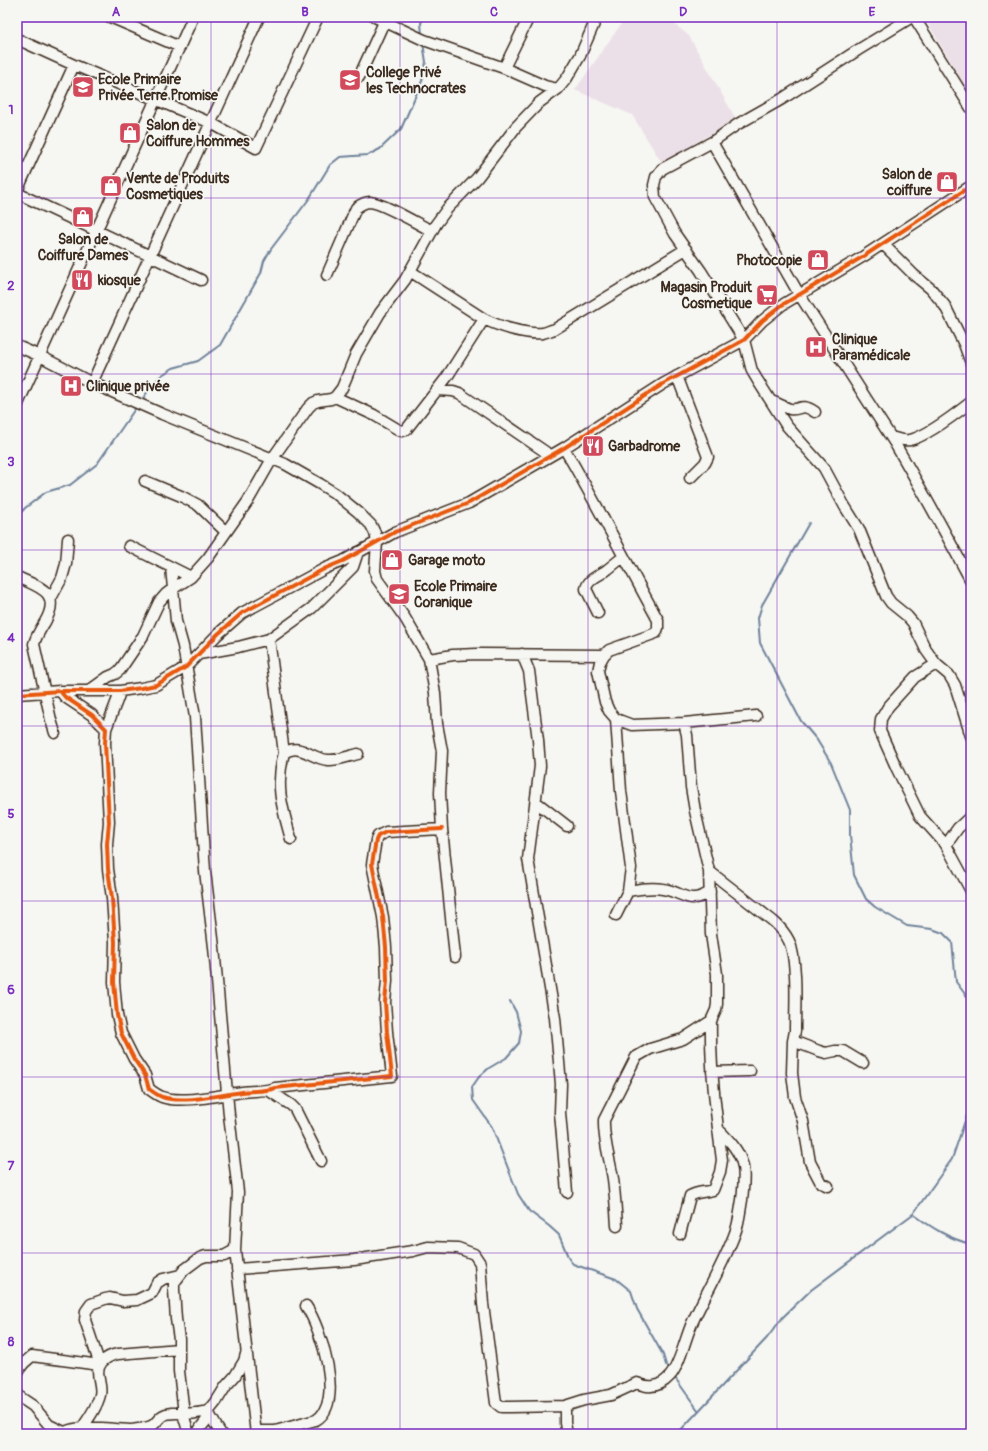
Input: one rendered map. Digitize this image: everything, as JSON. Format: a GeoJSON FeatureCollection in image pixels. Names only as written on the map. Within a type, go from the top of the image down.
{"type":"FeatureCollection","features":[{"type":"Feature","properties":{"kind":"street"},"geometry":{"type":"LineString","coordinates":[[110,17],[180,47]]}},
{"type":"Feature","properties":{"kind":"street"},"geometry":{"type":"LineString","coordinates":[[17,406],[194,17]]}},
{"type":"Feature","properties":{"kind":"street"},"geometry":{"type":"LineString","coordinates":[[92,383],[259,17]]}},
{"type":"Feature","properties":{"kind":"street"},"geometry":{"type":"LineString","coordinates":[[17,39],[74,65],[211,123],[256,148],[318,17]]}},
{"type":"Feature","properties":{"kind":"street"},"geometry":{"type":"LineString","coordinates":[[504,68],[529,17]]}},
{"type":"Feature","properties":{"kind":"street"},"geometry":{"type":"LineString","coordinates":[[90,690],[120,670],[144,636],[159,602],[166,594],[192,577],[208,558],[248,502],[272,459],[313,403],[335,397],[342,388],[356,354],[380,313],[405,280],[432,231],[447,209],[477,178],[516,127],[540,102],[558,89],[567,78],[580,56],[597,17]]}},
{"type":"Feature","properties":{"kind":"street"},"geometry":{"type":"LineString","coordinates":[[971,108],[913,17],[782,99],[738,124],[712,142],[662,169],[656,177],[654,185],[655,197],[675,234],[744,340],[752,371],[786,425],[829,475],[844,505],[864,538],[886,596],[891,604],[913,622],[926,650],[936,664],[949,675],[955,685],[971,736]]}},
{"type":"Feature","properties":{"kind":"street"},"geometry":{"type":"LineString","coordinates":[[360,77],[380,19],[424,40],[504,68],[545,86],[558,89]]}},
{"type":"Feature","properties":{"kind":"street"},"geometry":{"type":"LineString","coordinates":[[74,65],[17,192],[201,280]]}},
{"type":"Feature","properties":{"kind":"street"},"geometry":{"type":"LineString","coordinates":[[712,142],[799,294],[891,438],[938,518],[971,581]]}},
{"type":"Feature","properties":{"kind":"street"},"geometry":{"type":"LineString","coordinates":[[17,694],[60,691],[120,690],[156,685],[186,667],[242,612],[278,592],[343,561],[395,532],[469,503],[564,448],[677,376],[744,340],[762,321],[782,305],[882,244],[971,186]]}},
{"type":"Feature","properties":{"kind":"street"},"geometry":{"type":"LineString","coordinates":[[327,275],[356,208],[363,203],[370,202],[382,205],[432,231]]}},
{"type":"Feature","properties":{"kind":"street"},"geometry":{"type":"LineString","coordinates":[[882,244],[931,289],[945,306],[964,344],[971,363]]}},
{"type":"Feature","properties":{"kind":"street"},"geometry":{"type":"LineString","coordinates":[[410,271],[484,319],[503,327],[534,333],[543,333],[555,329],[686,249]]}},
{"type":"Feature","properties":{"kind":"street"},"geometry":{"type":"LineString","coordinates":[[335,397],[374,415],[402,431],[406,430],[437,390],[484,319]]}},
{"type":"Feature","properties":{"kind":"street"},"geometry":{"type":"LineString","coordinates":[[17,346],[40,356],[92,383],[190,426],[272,459],[320,484],[358,512],[371,525],[377,542],[375,571],[377,579],[405,618],[429,659],[442,751],[440,793],[442,829],[455,958]]}},
{"type":"Feature","properties":{"kind":"street"},"geometry":{"type":"LineString","coordinates":[[677,376],[708,457],[705,463],[690,478]]}},
{"type":"Feature","properties":{"kind":"street"},"geometry":{"type":"LineString","coordinates":[[437,390],[459,393],[550,456]]}},
{"type":"Feature","properties":{"kind":"street"},"geometry":{"type":"LineString","coordinates":[[771,401],[790,409],[803,406],[815,412]]}},
{"type":"Feature","properties":{"kind":"street"},"geometry":{"type":"LineString","coordinates":[[891,438],[910,440],[932,429],[971,402]]}},
{"type":"Feature","properties":{"kind":"street"},"geometry":{"type":"LineString","coordinates":[[564,448],[594,498],[623,556],[658,620],[658,628],[656,633],[609,650],[600,662],[598,671],[605,702],[610,711],[616,718],[632,725],[684,723],[756,716]]}},
{"type":"Feature","properties":{"kind":"street"},"geometry":{"type":"LineString","coordinates":[[145,481],[198,505],[226,532]]}},
{"type":"Feature","properties":{"kind":"street"},"geometry":{"type":"LineString","coordinates":[[50,600],[62,578],[66,564],[68,539]]}},
{"type":"Feature","properties":{"kind":"street"},"geometry":{"type":"LineString","coordinates":[[129,546],[192,577]]}},
{"type":"Feature","properties":{"kind":"street"},"geometry":{"type":"LineString","coordinates":[[199,654],[238,647],[269,638],[312,608],[353,567],[358,552]]}},
{"type":"Feature","properties":{"kind":"street"},"geometry":{"type":"LineString","coordinates":[[598,613],[586,588],[590,581],[607,571],[623,556]]}},
{"type":"Feature","properties":{"kind":"street"},"geometry":{"type":"LineString","coordinates":[[171,567],[176,621],[183,646],[195,717],[205,871],[238,1192],[235,1250],[256,1432],[275,1430],[316,1420],[321,1417],[327,1409],[330,1400],[329,1374],[318,1327],[306,1306]]}},
{"type":"Feature","properties":{"kind":"street"},"geometry":{"type":"LineString","coordinates":[[17,577],[43,589],[48,594],[50,600],[49,612],[35,638],[34,644],[44,692],[55,733]]}},
{"type":"Feature","properties":{"kind":"street"},"geometry":{"type":"LineString","coordinates":[[269,638],[284,753],[281,765],[279,792],[291,839]]}},
{"type":"Feature","properties":{"kind":"street"},"geometry":{"type":"LineString","coordinates":[[522,654],[529,671],[540,766],[528,859],[555,1018],[561,1084],[561,1119],[567,1192]]}},
{"type":"Feature","properties":{"kind":"street"},"geometry":{"type":"LineString","coordinates":[[429,659],[453,655],[604,655]]}},
{"type":"Feature","properties":{"kind":"street"},"geometry":{"type":"LineString","coordinates":[[936,664],[915,677],[888,707],[881,719],[880,731],[920,816],[946,845],[971,891]]}},
{"type":"Feature","properties":{"kind":"street"},"geometry":{"type":"LineString","coordinates":[[120,690],[106,729],[105,743],[109,822],[107,844],[108,869],[111,880],[118,1024],[134,1059],[145,1075],[149,1089],[157,1095],[168,1099],[186,1099],[227,1095],[244,1091],[268,1090],[275,1088],[392,1076],[385,1002],[387,981],[386,947],[383,917],[372,864],[374,843],[378,836],[386,832],[442,829]]}},
{"type":"Feature","properties":{"kind":"street"},"geometry":{"type":"LineString","coordinates":[[60,691],[65,697],[92,715],[106,729]]}},
{"type":"Feature","properties":{"kind":"street"},"geometry":{"type":"LineString","coordinates":[[616,718],[621,791],[631,868],[628,891],[616,915]]}},
{"type":"Feature","properties":{"kind":"street"},"geometry":{"type":"LineString","coordinates":[[680,1234],[690,1196],[713,1190],[720,1172],[722,1160],[710,1047],[711,1021],[717,1004],[718,986],[711,934],[709,871],[694,811],[687,735],[684,723]]}},
{"type":"Feature","properties":{"kind":"street"},"geometry":{"type":"LineString","coordinates":[[284,753],[290,749],[296,749],[324,760],[358,754]]}},
{"type":"Feature","properties":{"kind":"street"},"geometry":{"type":"LineString","coordinates":[[536,802],[567,826]]}},
{"type":"Feature","properties":{"kind":"street"},"geometry":{"type":"LineString","coordinates":[[946,845],[954,833],[971,816]]}},
{"type":"Feature","properties":{"kind":"street"},"geometry":{"type":"LineString","coordinates":[[709,871],[773,921],[782,929],[790,942],[795,968],[795,1032],[793,1041],[792,1081],[795,1097],[803,1121],[810,1162],[821,1183],[828,1186]]}},
{"type":"Feature","properties":{"kind":"street"},"geometry":{"type":"LineString","coordinates":[[628,891],[650,888],[664,889],[696,899],[701,898],[710,892]]}},
{"type":"Feature","properties":{"kind":"street"},"geometry":{"type":"LineString","coordinates":[[617,1226],[613,1178],[609,1162],[604,1120],[636,1057],[650,1049],[683,1039],[711,1021]]}},
{"type":"Feature","properties":{"kind":"street"},"geometry":{"type":"LineString","coordinates":[[793,1041],[826,1053],[843,1051],[863,1063]]}},
{"type":"Feature","properties":{"kind":"street"},"geometry":{"type":"LineString","coordinates":[[712,1072],[750,1071]]}},
{"type":"Feature","properties":{"kind":"street"},"geometry":{"type":"LineString","coordinates":[[268,1090],[292,1105],[295,1109],[321,1161]]}},
{"type":"Feature","properties":{"kind":"street"},"geometry":{"type":"LineString","coordinates":[[237,1269],[354,1260],[413,1251],[428,1247],[458,1248],[474,1254],[480,1263],[483,1304],[496,1403],[501,1407],[565,1406],[584,1400],[611,1396],[637,1383],[646,1386],[656,1386],[662,1383],[673,1372],[692,1323],[736,1231],[744,1185],[742,1166],[735,1149],[728,1139],[718,1130]]}},
{"type":"Feature","properties":{"kind":"street"},"geometry":{"type":"LineString","coordinates":[[188,1434],[183,1414],[179,1371],[179,1339],[176,1319],[174,1283],[190,1265],[200,1258],[206,1256],[224,1256],[235,1250]]}},
{"type":"Feature","properties":{"kind":"street"},"geometry":{"type":"LineString","coordinates":[[100,1365],[85,1320],[86,1311],[91,1304],[110,1298],[122,1301],[137,1300],[152,1293],[158,1283],[163,1279],[180,1275]]}},
{"type":"Feature","properties":{"kind":"street"},"geometry":{"type":"LineString","coordinates":[[82,1428],[95,1409],[100,1393],[98,1371],[100,1365],[110,1356],[179,1349]]}},
{"type":"Feature","properties":{"kind":"street"},"geometry":{"type":"LineString","coordinates":[[198,1434],[206,1421],[208,1412],[226,1386],[235,1376],[244,1361],[247,1350]]}},
{"type":"Feature","properties":{"kind":"street"},"geometry":{"type":"LineString","coordinates":[[17,1372],[24,1362],[32,1356],[100,1365]]}},
{"type":"Feature","properties":{"kind":"street"},"geometry":{"type":"LineString","coordinates":[[17,1393],[21,1398],[33,1406],[49,1425],[63,1433],[82,1428],[99,1431],[153,1430],[162,1416],[171,1414],[208,1412]]}},
{"type":"Feature","properties":{"kind":"street"},"geometry":{"type":"LineString","coordinates":[[565,1406],[565,1423],[567,1434]]}},
{"type":"Feature","properties":{"kind":"street"},"geometry":{"type":"LineString","coordinates":[[95,1409],[99,1431]]}},
{"type":"Feature","properties":{"kind":"street"},"geometry":{"type":"LineString","coordinates":[[208,1412],[221,1434]]}},
{"type":"Feature","properties":{"kind":"shaded area"},"geometry":{"type":"Polygon","coordinates":[[[626,17],[666,17],[689,36],[736,119],[662,163],[632,115],[575,90],[626,17]]]}},
{"type":"Feature","properties":{"kind":"shaded area"},"geometry":{"type":"Polygon","coordinates":[[[924,17],[971,17],[971,96],[924,17]]]}},
{"type":"Feature","properties":{"kind":"waterway"},"geometry":{"type":"LineString","coordinates":[[422,35],[421,23],[424,17]]}},
{"type":"Feature","properties":{"kind":"waterway"},"geometry":{"type":"LineString","coordinates":[[141,401],[153,384],[162,375],[173,368],[198,361],[220,345],[261,273],[264,261],[271,249],[309,199],[330,165],[340,157],[368,155],[380,149],[401,129],[422,81],[426,62],[423,43]]}},
{"type":"Feature","properties":{"kind":"waterway"},"geometry":{"type":"LineString","coordinates":[[17,517],[25,508],[46,492],[70,485],[97,464],[137,406]]}},
{"type":"Feature","properties":{"kind":"waterway"},"geometry":{"type":"LineString","coordinates":[[809,523],[762,605],[758,618],[760,643],[801,721],[817,740],[831,763],[850,810],[850,835],[854,875],[866,899],[875,907],[907,926],[932,929],[943,933],[952,942],[956,982],[971,1002]]}},
{"type":"Feature","properties":{"kind":"waterway"},"geometry":{"type":"LineString","coordinates":[[510,1001],[516,1012],[521,1031],[519,1043],[506,1058],[489,1068],[479,1077],[472,1087],[473,1100],[492,1127],[518,1194],[529,1211],[559,1235],[569,1259],[573,1264],[616,1279],[631,1291],[637,1309],[670,1370]]}},
{"type":"Feature","properties":{"kind":"waterway"},"geometry":{"type":"LineString","coordinates":[[677,1434],[767,1338],[783,1317],[811,1290],[913,1214],[952,1159],[971,1103]]}},
{"type":"Feature","properties":{"kind":"waterway"},"geometry":{"type":"LineString","coordinates":[[913,1214],[933,1228],[948,1236],[971,1244]]}},
{"type":"Feature","properties":{"kind":"waterway"},"geometry":{"type":"LineString","coordinates":[[673,1375],[698,1410]]}},
{"type":"Feature","properties":{"kind":"cycle path"},"geometry":{"type":"LineString","coordinates":[[17,694],[60,691],[120,691],[156,685],[186,667],[218,634],[242,613],[326,568],[343,561],[395,532],[469,503],[564,448],[663,384],[744,340],[762,321],[782,305],[864,256],[971,186]]}},
{"type":"Feature","properties":{"kind":"cycle path"},"geometry":{"type":"LineString","coordinates":[[60,691],[65,697],[92,715],[106,729],[105,743],[109,822],[107,844],[115,942],[114,982],[117,1015],[121,1033],[134,1059],[145,1075],[149,1089],[162,1097],[180,1100],[212,1097],[246,1091],[392,1076],[385,1002],[387,981],[386,947],[383,917],[372,864],[376,840],[378,836],[386,832],[442,829]]}},
{"type":"Feature","properties":{"kind":"place","name":"College Privé les Technocrates"},"geometry":{"type":"Point","coordinates":[350,80]}},
{"type":"Feature","properties":{"kind":"place","name":"Ecole Primaire Privée Terre Promise"},"geometry":{"type":"Point","coordinates":[83,87]}},
{"type":"Feature","properties":{"kind":"place","name":"Salon de Coiffure Hommes"},"geometry":{"type":"Point","coordinates":[130,133]}},
{"type":"Feature","properties":{"kind":"place","name":"Salon de coiffure"},"geometry":{"type":"Point","coordinates":[947,182]}},
{"type":"Feature","properties":{"kind":"place","name":"Vente de Produits Cosmetiques"},"geometry":{"type":"Point","coordinates":[111,186]}},
{"type":"Feature","properties":{"kind":"place","name":"Salon de Coiffure Dames"},"geometry":{"type":"Point","coordinates":[83,217]}},
{"type":"Feature","properties":{"kind":"place","name":"Photocopie"},"geometry":{"type":"Point","coordinates":[818,260]}},
{"type":"Feature","properties":{"kind":"place","name":"kiosque"},"geometry":{"type":"Point","coordinates":[82,280]}},
{"type":"Feature","properties":{"kind":"place","name":"Magasin Produit Cosmetique"},"geometry":{"type":"Point","coordinates":[767,295]}},
{"type":"Feature","properties":{"kind":"place","name":"Clinique Paramédicale"},"geometry":{"type":"Point","coordinates":[816,347]}},
{"type":"Feature","properties":{"kind":"place","name":"Clinique privée"},"geometry":{"type":"Point","coordinates":[71,386]}},
{"type":"Feature","properties":{"kind":"place","name":"Garbadrome"},"geometry":{"type":"Point","coordinates":[593,446]}},
{"type":"Feature","properties":{"kind":"place","name":"Garage moto"},"geometry":{"type":"Point","coordinates":[392,560]}},
{"type":"Feature","properties":{"kind":"place","name":"Ecole Primaire Coranique"},"geometry":{"type":"Point","coordinates":[399,594]}}]}
